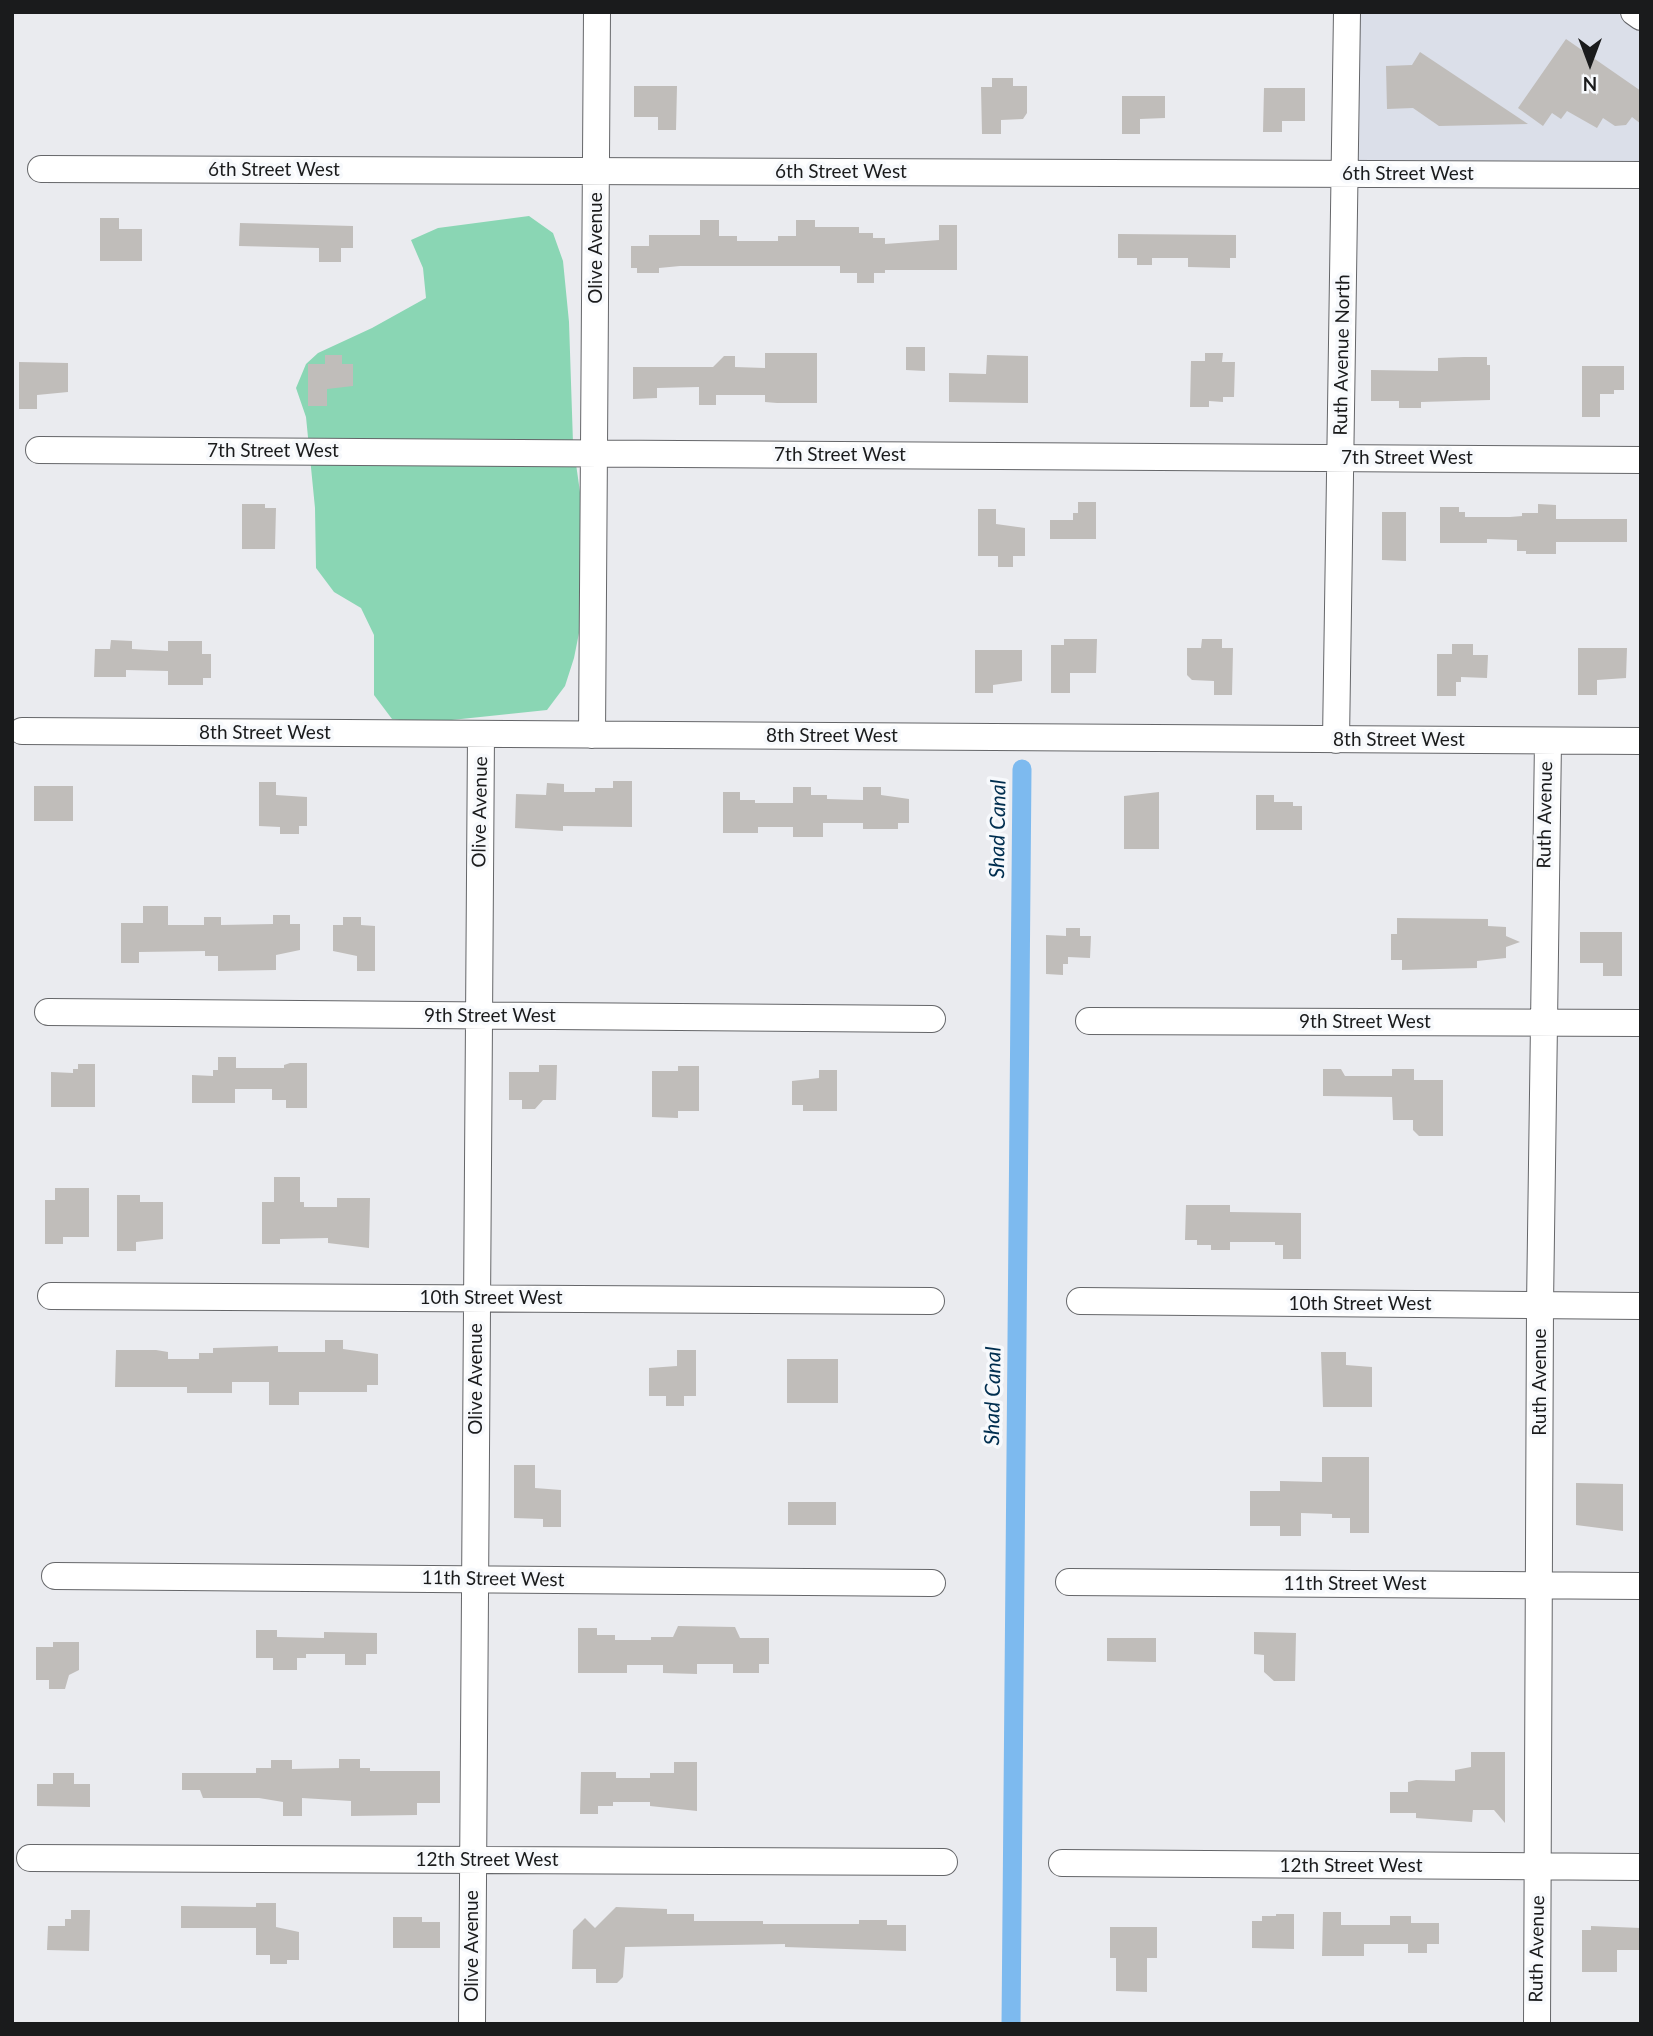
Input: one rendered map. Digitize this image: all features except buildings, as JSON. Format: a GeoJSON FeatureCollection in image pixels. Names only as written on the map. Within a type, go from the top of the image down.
{"type":"FeatureCollection","features":[{"type":"Feature","properties":{"kind":"street","name":"Olive Avenue"},"geometry":{"type":"LineString","coordinates":[[592,735],[597,12]]}},
{"type":"Feature","properties":{"kind":"street","name":"Ruth Avenue North"},"geometry":{"type":"LineString","coordinates":[[1336,740],[1347,12]]}},
{"type":"Feature","properties":{"kind":"street"},"geometry":{"type":"LineString","coordinates":[[1634,12],[1641,17]]}},
{"type":"Feature","properties":{"kind":"street","name":"6th Street West"},"geometry":{"type":"LineString","coordinates":[[41,169],[1641,174]]}},
{"type":"Feature","properties":{"kind":"street","name":"7th Street West"},"geometry":{"type":"LineString","coordinates":[[39,450],[1641,460]]}},
{"type":"Feature","properties":{"kind":"street","name":"8th Street West"},"geometry":{"type":"LineString","coordinates":[[22,731],[1641,741]]}},
{"type":"Feature","properties":{"kind":"street","name":"Olive Avenue"},"geometry":{"type":"LineString","coordinates":[[472,2024],[481,734]]}},
{"type":"Feature","properties":{"kind":"street","name":"Ruth Avenue"},"geometry":{"type":"LineString","coordinates":[[1537,2024],[1540,1305],[1548,741]]}},
{"type":"Feature","properties":{"kind":"street","name":"9th Street West"},"geometry":{"type":"LineString","coordinates":[[48,1012],[932,1019]]}},
{"type":"Feature","properties":{"kind":"street","name":"9th Street West"},"geometry":{"type":"LineString","coordinates":[[1089,1021],[1641,1023]]}},
{"type":"Feature","properties":{"kind":"street","name":"10th Street West"},"geometry":{"type":"LineString","coordinates":[[51,1296],[931,1301]]}},
{"type":"Feature","properties":{"kind":"street","name":"10th Street West"},"geometry":{"type":"LineString","coordinates":[[1080,1301],[1641,1306]]}},
{"type":"Feature","properties":{"kind":"street","name":"11th Street West"},"geometry":{"type":"LineString","coordinates":[[55,1576],[475,1577],[932,1583]]}},
{"type":"Feature","properties":{"kind":"street","name":"11th Street West"},"geometry":{"type":"LineString","coordinates":[[1069,1582],[1641,1586]]}},
{"type":"Feature","properties":{"kind":"street","name":"12th Street West"},"geometry":{"type":"LineString","coordinates":[[30,1858],[944,1863]]}},
{"type":"Feature","properties":{"kind":"street","name":"12th Street West"},"geometry":{"type":"LineString","coordinates":[[1062,1863],[1641,1867]]}},
{"type":"Feature","properties":{"kind":"shaded area"},"geometry":{"type":"Polygon","coordinates":[[[1336,12],[1616,12],[1641,30],[1641,167],[1339,164],[1336,12]]]}},
{"type":"Feature","properties":{"kind":"green space"},"geometry":{"type":"Polygon","coordinates":[[[529,216],[553,233],[563,261],[569,322],[573,443],[582,506],[580,628],[574,658],[565,686],[547,710],[423,723],[392,719],[374,695],[374,635],[361,608],[334,592],[316,568],[315,508],[306,417],[296,388],[306,364],[318,353],[372,328],[426,298],[423,268],[411,240],[438,228],[529,216]]]}},
{"type":"Feature","properties":{"kind":"waterway","name":"Shad Canal"},"geometry":{"type":"LineString","coordinates":[[1011,2024],[1022,769]]}}]}
